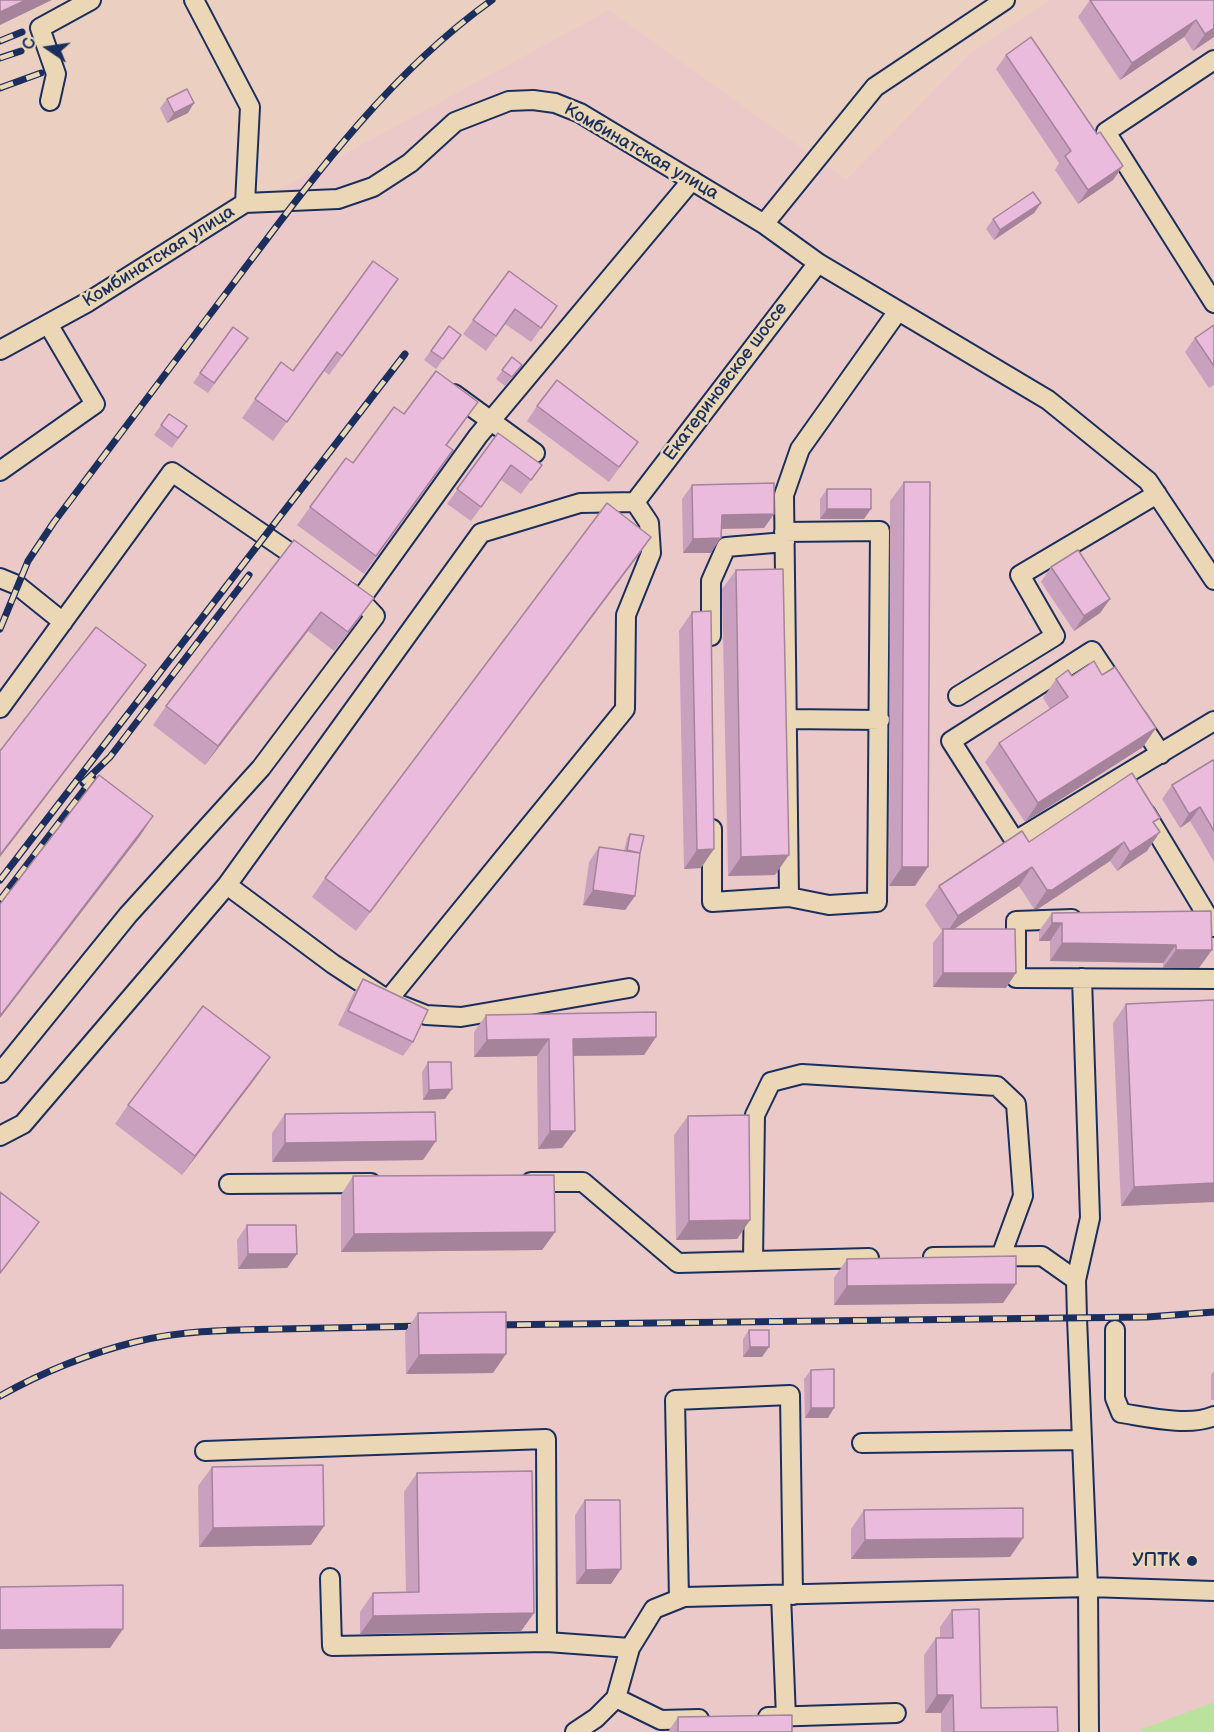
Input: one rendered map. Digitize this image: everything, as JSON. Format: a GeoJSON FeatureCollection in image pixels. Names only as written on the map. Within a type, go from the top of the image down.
{"type":"FeatureCollection","features":[{"type":"Feature","properties":{"kind":"street"},"geometry":{"type":"LineString","coordinates":[[50,101],[56,74],[40,28],[91,0]]}},
{"type":"Feature","properties":{"kind":"street"},"geometry":{"type":"LineString","coordinates":[[194,0],[250,107],[245,203]]}},
{"type":"Feature","properties":{"kind":"street"},"geometry":{"type":"LineString","coordinates":[[764,224],[875,87],[1005,0]]}},
{"type":"Feature","properties":{"kind":"street"},"geometry":{"type":"LineString","coordinates":[[1214,60],[1106,132],[1214,303]]}},
{"type":"Feature","properties":{"kind":"street","name":"Комбинатская улица"},"geometry":{"type":"LineString","coordinates":[[0,350],[88,302],[245,203],[338,199],[373,188],[410,163],[455,122],[508,101],[533,100],[555,103],[580,113],[692,180],[764,224],[818,263],[1048,400],[1148,481],[1214,580]]}},
{"type":"Feature","properties":{"kind":"street"},"geometry":{"type":"LineString","coordinates":[[360,600],[491,420],[692,180]]}},
{"type":"Feature","properties":{"kind":"street","name":"Екатериновское шоссе"},"geometry":{"type":"LineString","coordinates":[[634,502],[818,263]]}},
{"type":"Feature","properties":{"kind":"street"},"geometry":{"type":"LineString","coordinates":[[789,897],[784,495],[800,449],[898,311]]}},
{"type":"Feature","properties":{"kind":"street"},"geometry":{"type":"LineString","coordinates":[[0,471],[95,404],[48,324]]}},
{"type":"Feature","properties":{"kind":"street"},"geometry":{"type":"LineString","coordinates":[[437,382],[535,453]]}},
{"type":"Feature","properties":{"kind":"street"},"geometry":{"type":"LineString","coordinates":[[0,708],[172,472],[360,600],[375,616],[261,768],[128,915],[0,1073]]}},
{"type":"Feature","properties":{"kind":"street"},"geometry":{"type":"LineString","coordinates":[[958,696],[1055,636],[1020,575],[1157,494]]}},
{"type":"Feature","properties":{"kind":"street"},"geometry":{"type":"LineString","coordinates":[[0,1136],[23,1124],[227,885],[482,533],[580,503],[634,502],[649,523],[651,553],[626,615],[625,709],[388,1000]]}},
{"type":"Feature","properties":{"kind":"street"},"geometry":{"type":"LineString","coordinates":[[711,652],[711,581],[726,547],[784,537],[880,531],[877,902],[829,905],[789,897],[712,902],[712,807]]}},
{"type":"Feature","properties":{"kind":"street"},"geometry":{"type":"LineString","coordinates":[[0,578],[17,585],[63,622]]}},
{"type":"Feature","properties":{"kind":"street"},"geometry":{"type":"LineString","coordinates":[[1161,754],[1092,651],[951,741],[1015,841],[1161,754],[1214,721]]}},
{"type":"Feature","properties":{"kind":"street"},"geometry":{"type":"LineString","coordinates":[[787,719],[880,720]]}},
{"type":"Feature","properties":{"kind":"street"},"geometry":{"type":"LineString","coordinates":[[1124,776],[1210,920]]}},
{"type":"Feature","properties":{"kind":"street"},"geometry":{"type":"LineString","coordinates":[[227,885],[333,964],[388,1000],[426,1015],[461,1017],[629,988]]}},
{"type":"Feature","properties":{"kind":"street"},"geometry":{"type":"LineString","coordinates":[[1182,913],[1210,920]]}},
{"type":"Feature","properties":{"kind":"street"},"geometry":{"type":"LineString","coordinates":[[1087,918],[1016,921],[1016,978],[1214,979]]}},
{"type":"Feature","properties":{"kind":"street"},"geometry":{"type":"LineString","coordinates":[[1082,978],[1090,1218],[1076,1280],[1088,1587],[1089,1732]]}},
{"type":"Feature","properties":{"kind":"street"},"geometry":{"type":"LineString","coordinates":[[753,1260],[755,1115],[771,1082],[802,1074],[997,1086],[1016,1104],[1023,1196],[1001,1256]]}},
{"type":"Feature","properties":{"kind":"street"},"geometry":{"type":"LineString","coordinates":[[512,1182],[583,1182],[678,1263],[883,1258]]}},
{"type":"Feature","properties":{"kind":"street"},"geometry":{"type":"LineString","coordinates":[[230,1184],[394,1183]]}},
{"type":"Feature","properties":{"kind":"street"},"geometry":{"type":"LineString","coordinates":[[918,1258],[1042,1256],[1076,1280]]}},
{"type":"Feature","properties":{"kind":"street"},"geometry":{"type":"LineString","coordinates":[[1115,1330],[1115,1398],[1121,1413],[1158,1419],[1206,1420],[1214,1416]]}},
{"type":"Feature","properties":{"kind":"street"},"geometry":{"type":"LineString","coordinates":[[678,1599],[675,1400],[790,1395],[786,1717]]}},
{"type":"Feature","properties":{"kind":"street"},"geometry":{"type":"LineString","coordinates":[[205,1451],[546,1439],[547,1642]]}},
{"type":"Feature","properties":{"kind":"street"},"geometry":{"type":"LineString","coordinates":[[862,1443],[1082,1440]]}},
{"type":"Feature","properties":{"kind":"street"},"geometry":{"type":"LineString","coordinates":[[330,1578],[332,1647],[547,1642],[630,1648]]}},
{"type":"Feature","properties":{"kind":"street"},"geometry":{"type":"LineString","coordinates":[[575,1732],[599,1725],[616,1698],[630,1648],[654,1609],[678,1599],[1088,1587],[1214,1591]]}},
{"type":"Feature","properties":{"kind":"street"},"geometry":{"type":"LineString","coordinates":[[616,1698],[661,1720],[718,1719]]}},
{"type":"Feature","properties":{"kind":"street"},"geometry":{"type":"LineString","coordinates":[[752,1718],[896,1713]]}},
{"type":"Feature","properties":{"kind":"shaded area"},"geometry":{"type":"Polygon","coordinates":[[[1050,0],[1214,0],[1214,1702],[1142,1729],[1142,1732],[0,1732],[0,342],[609,10],[846,180],[971,53],[1050,0]]]}},
{"type":"Feature","properties":{"kind":"green space"},"geometry":{"type":"Polygon","coordinates":[[[1214,1702],[1214,1732],[1142,1732],[1142,1729],[1214,1702]]]}},
{"type":"Feature","properties":{"kind":"building"},"geometry":{"type":"Polygon","coordinates":[[[0,0],[26,0],[0,12],[0,0]]]}},
{"type":"Feature","properties":{"kind":"building"},"geometry":{"type":"Polygon","coordinates":[[[1090,0],[1214,0],[1214,28],[1205,34],[1196,20],[1132,63],[1090,0]]]}},
{"type":"Feature","properties":{"kind":"building"},"geometry":{"type":"Polygon","coordinates":[[[1031,37],[1097,134],[1100,132],[1123,166],[1088,190],[1065,156],[1071,151],[1006,55],[1031,37]]]}},
{"type":"Feature","properties":{"kind":"building"},"geometry":{"type":"Polygon","coordinates":[[[187,89],[194,103],[174,113],[167,99],[187,89]]]}},
{"type":"Feature","properties":{"kind":"building"},"geometry":{"type":"Polygon","coordinates":[[[1033,192],[1041,203],[1000,230],[993,219],[1033,192]]]}},
{"type":"Feature","properties":{"kind":"building"},"geometry":{"type":"Polygon","coordinates":[[[373,261],[398,279],[342,356],[337,352],[287,422],[255,399],[281,362],[293,371],[373,261]]]}},
{"type":"Feature","properties":{"kind":"building"},"geometry":{"type":"Polygon","coordinates":[[[509,271],[557,306],[541,328],[515,309],[496,336],[473,320],[509,271]]]}},
{"type":"Feature","properties":{"kind":"building"},"geometry":{"type":"Polygon","coordinates":[[[1214,325],[1214,366],[1195,338],[1214,325]]]}},
{"type":"Feature","properties":{"kind":"building"},"geometry":{"type":"Polygon","coordinates":[[[449,326],[461,335],[443,359],[431,351],[449,326]]]}},
{"type":"Feature","properties":{"kind":"building"},"geometry":{"type":"Polygon","coordinates":[[[233,327],[248,338],[214,383],[200,373],[233,327]]]}},
{"type":"Feature","properties":{"kind":"building"},"geometry":{"type":"Polygon","coordinates":[[[512,357],[522,365],[512,377],[502,370],[512,357]]]}},
{"type":"Feature","properties":{"kind":"building"},"geometry":{"type":"Polygon","coordinates":[[[436,371],[478,402],[446,445],[453,450],[376,556],[310,507],[346,458],[353,463],[394,407],[404,414],[436,371]]]}},
{"type":"Feature","properties":{"kind":"building"},"geometry":{"type":"Polygon","coordinates":[[[557,380],[638,442],[619,467],[537,406],[557,380]]]}},
{"type":"Feature","properties":{"kind":"building"},"geometry":{"type":"Polygon","coordinates":[[[169,414],[187,426],[178,438],[161,425],[169,414]]]}},
{"type":"Feature","properties":{"kind":"building"},"geometry":{"type":"Polygon","coordinates":[[[498,433],[542,465],[531,480],[511,465],[481,507],[457,489],[498,433]]]}},
{"type":"Feature","properties":{"kind":"building"},"geometry":{"type":"Polygon","coordinates":[[[904,482],[930,482],[928,867],[902,867],[904,482]]]}},
{"type":"Feature","properties":{"kind":"building"},"geometry":{"type":"Polygon","coordinates":[[[774,483],[774,514],[722,515],[721,538],[693,539],[692,485],[774,483]]]}},
{"type":"Feature","properties":{"kind":"building"},"geometry":{"type":"Polygon","coordinates":[[[827,489],[871,489],[871,509],[827,509],[827,489]]]}},
{"type":"Feature","properties":{"kind":"building"},"geometry":{"type":"Polygon","coordinates":[[[607,503],[651,537],[370,912],[325,878],[607,503]]]}},
{"type":"Feature","properties":{"kind":"building"},"geometry":{"type":"Polygon","coordinates":[[[294,540],[374,598],[348,632],[321,612],[218,746],[166,706],[294,540]]]}},
{"type":"Feature","properties":{"kind":"building"},"geometry":{"type":"Polygon","coordinates":[[[1078,550],[1110,599],[1084,616],[1051,567],[1078,550]]]}},
{"type":"Feature","properties":{"kind":"building"},"geometry":{"type":"Polygon","coordinates":[[[783,569],[789,855],[741,857],[736,570],[783,569]]]}},
{"type":"Feature","properties":{"kind":"building"},"geometry":{"type":"Polygon","coordinates":[[[711,611],[714,849],[697,850],[692,612],[711,611]]]}},
{"type":"Feature","properties":{"kind":"building"},"geometry":{"type":"Polygon","coordinates":[[[96,627],[146,665],[0,855],[0,751],[96,627]]]}},
{"type":"Feature","properties":{"kind":"building"},"geometry":{"type":"Polygon","coordinates":[[[1094,661],[1102,675],[1115,667],[1156,728],[1038,803],[999,743],[1068,697],[1056,679],[1068,670],[1072,676],[1094,661]]]}},
{"type":"Feature","properties":{"kind":"building"},"geometry":{"type":"Polygon","coordinates":[[[1213,760],[1214,831],[1200,807],[1189,814],[1172,785],[1213,760]]]}},
{"type":"Feature","properties":{"kind":"building"},"geometry":{"type":"Polygon","coordinates":[[[1132,773],[1160,818],[1153,822],[1160,832],[1130,852],[1124,842],[1052,890],[1047,890],[1032,867],[958,916],[939,886],[1022,831],[1029,842],[1132,773]]]}},
{"type":"Feature","properties":{"kind":"building"},"geometry":{"type":"Polygon","coordinates":[[[99,775],[153,816],[0,1016],[0,904],[99,775]]]}},
{"type":"Feature","properties":{"kind":"building"},"geometry":{"type":"Polygon","coordinates":[[[630,834],[644,836],[640,853],[627,850],[630,834]]]}},
{"type":"Feature","properties":{"kind":"building"},"geometry":{"type":"Polygon","coordinates":[[[599,847],[640,853],[635,896],[593,890],[599,847]]]}},
{"type":"Feature","properties":{"kind":"building"},"geometry":{"type":"Polygon","coordinates":[[[1211,911],[1212,950],[1176,950],[1176,945],[1062,943],[1062,923],[1052,923],[1052,913],[1211,911]]]}},
{"type":"Feature","properties":{"kind":"building"},"geometry":{"type":"Polygon","coordinates":[[[943,929],[1015,929],[1016,973],[943,973],[943,929]]]}},
{"type":"Feature","properties":{"kind":"building"},"geometry":{"type":"Polygon","coordinates":[[[363,979],[428,1010],[413,1042],[348,1011],[363,979]]]}},
{"type":"Feature","properties":{"kind":"building"},"geometry":{"type":"Polygon","coordinates":[[[1214,1000],[1214,1183],[1134,1187],[1126,1004],[1214,1000]]]}},
{"type":"Feature","properties":{"kind":"building"},"geometry":{"type":"Polygon","coordinates":[[[203,1006],[270,1057],[195,1156],[128,1105],[203,1006]]]}},
{"type":"Feature","properties":{"kind":"building"},"geometry":{"type":"Polygon","coordinates":[[[656,1012],[656,1037],[573,1039],[575,1131],[550,1131],[549,1039],[487,1040],[486,1015],[656,1012]]]}},
{"type":"Feature","properties":{"kind":"building"},"geometry":{"type":"Polygon","coordinates":[[[428,1062],[451,1062],[452,1089],[429,1090],[428,1062]]]}},
{"type":"Feature","properties":{"kind":"building"},"geometry":{"type":"Polygon","coordinates":[[[435,1112],[436,1141],[285,1143],[285,1114],[435,1112]]]}},
{"type":"Feature","properties":{"kind":"building"},"geometry":{"type":"Polygon","coordinates":[[[749,1115],[750,1220],[689,1221],[688,1116],[749,1115]]]}},
{"type":"Feature","properties":{"kind":"building"},"geometry":{"type":"Polygon","coordinates":[[[554,1175],[555,1232],[354,1234],[353,1176],[554,1175]]]}},
{"type":"Feature","properties":{"kind":"building"},"geometry":{"type":"Polygon","coordinates":[[[0,1192],[39,1222],[0,1273],[0,1192]]]}},
{"type":"Feature","properties":{"kind":"building"},"geometry":{"type":"Polygon","coordinates":[[[247,1225],[296,1225],[297,1254],[248,1254],[247,1225]]]}},
{"type":"Feature","properties":{"kind":"building"},"geometry":{"type":"Polygon","coordinates":[[[1016,1256],[1016,1284],[847,1286],[847,1259],[1016,1256]]]}},
{"type":"Feature","properties":{"kind":"building"},"geometry":{"type":"Polygon","coordinates":[[[506,1312],[506,1354],[419,1355],[418,1313],[506,1312]]]}},
{"type":"Feature","properties":{"kind":"building"},"geometry":{"type":"Polygon","coordinates":[[[749,1330],[769,1330],[769,1347],[750,1347],[749,1330]]]}},
{"type":"Feature","properties":{"kind":"building"},"geometry":{"type":"Polygon","coordinates":[[[834,1369],[834,1408],[811,1408],[811,1370],[834,1369]]]}},
{"type":"Feature","properties":{"kind":"building"},"geometry":{"type":"Polygon","coordinates":[[[323,1465],[324,1526],[213,1528],[212,1467],[323,1465]]]}},
{"type":"Feature","properties":{"kind":"building"},"geometry":{"type":"Polygon","coordinates":[[[532,1471],[534,1613],[373,1616],[373,1593],[419,1592],[417,1473],[532,1471]]]}},
{"type":"Feature","properties":{"kind":"building"},"geometry":{"type":"Polygon","coordinates":[[[585,1500],[620,1500],[621,1569],[586,1570],[585,1500]]]}},
{"type":"Feature","properties":{"kind":"building"},"geometry":{"type":"Polygon","coordinates":[[[1023,1508],[1023,1538],[865,1540],[864,1510],[1023,1508]]]}},
{"type":"Feature","properties":{"kind":"building"},"geometry":{"type":"Polygon","coordinates":[[[123,1585],[123,1629],[0,1630],[0,1587],[123,1585]]]}},
{"type":"Feature","properties":{"kind":"building"},"geometry":{"type":"Polygon","coordinates":[[[979,1609],[981,1708],[1057,1707],[1058,1732],[954,1732],[953,1695],[937,1695],[936,1638],[953,1638],[952,1610],[979,1609]]]}},
{"type":"Feature","properties":{"kind":"building"},"geometry":{"type":"Polygon","coordinates":[[[792,1715],[792,1732],[678,1732],[678,1717],[792,1715]]]}},
{"type":"Feature","properties":{"kind":"railway"},"geometry":{"type":"LineString","coordinates":[[0,629],[28,561],[54,522],[296,201],[355,128],[387,93],[420,60],[492,0]]}},
{"type":"Feature","properties":{"kind":"railway"},"geometry":{"type":"LineString","coordinates":[[0,41],[22,32]]}},
{"type":"Feature","properties":{"kind":"railway"},"geometry":{"type":"LineString","coordinates":[[0,58],[21,51]]}},
{"type":"Feature","properties":{"kind":"railway"},"geometry":{"type":"LineString","coordinates":[[0,88],[41,73]]}},
{"type":"Feature","properties":{"kind":"railway"},"geometry":{"type":"LineString","coordinates":[[0,880],[405,354]]}},
{"type":"Feature","properties":{"kind":"railway"},"geometry":{"type":"LineString","coordinates":[[83,783],[110,757],[249,575]]}},
{"type":"Feature","properties":{"kind":"railway"},"geometry":{"type":"LineString","coordinates":[[0,900],[93,778]]}},
{"type":"Feature","properties":{"kind":"railway"},"geometry":{"type":"LineString","coordinates":[[489,1325],[1147,1317],[1214,1312]]}},
{"type":"Feature","properties":{"kind":"railway"},"geometry":{"type":"LineString","coordinates":[[0,1396],[32,1379],[83,1358],[135,1342],[171,1335],[225,1330],[426,1326]]}},
{"type":"Feature","properties":{"kind":"place","name":"УПТК"},"geometry":{"type":"Point","coordinates":[1192,1561]}}]}
